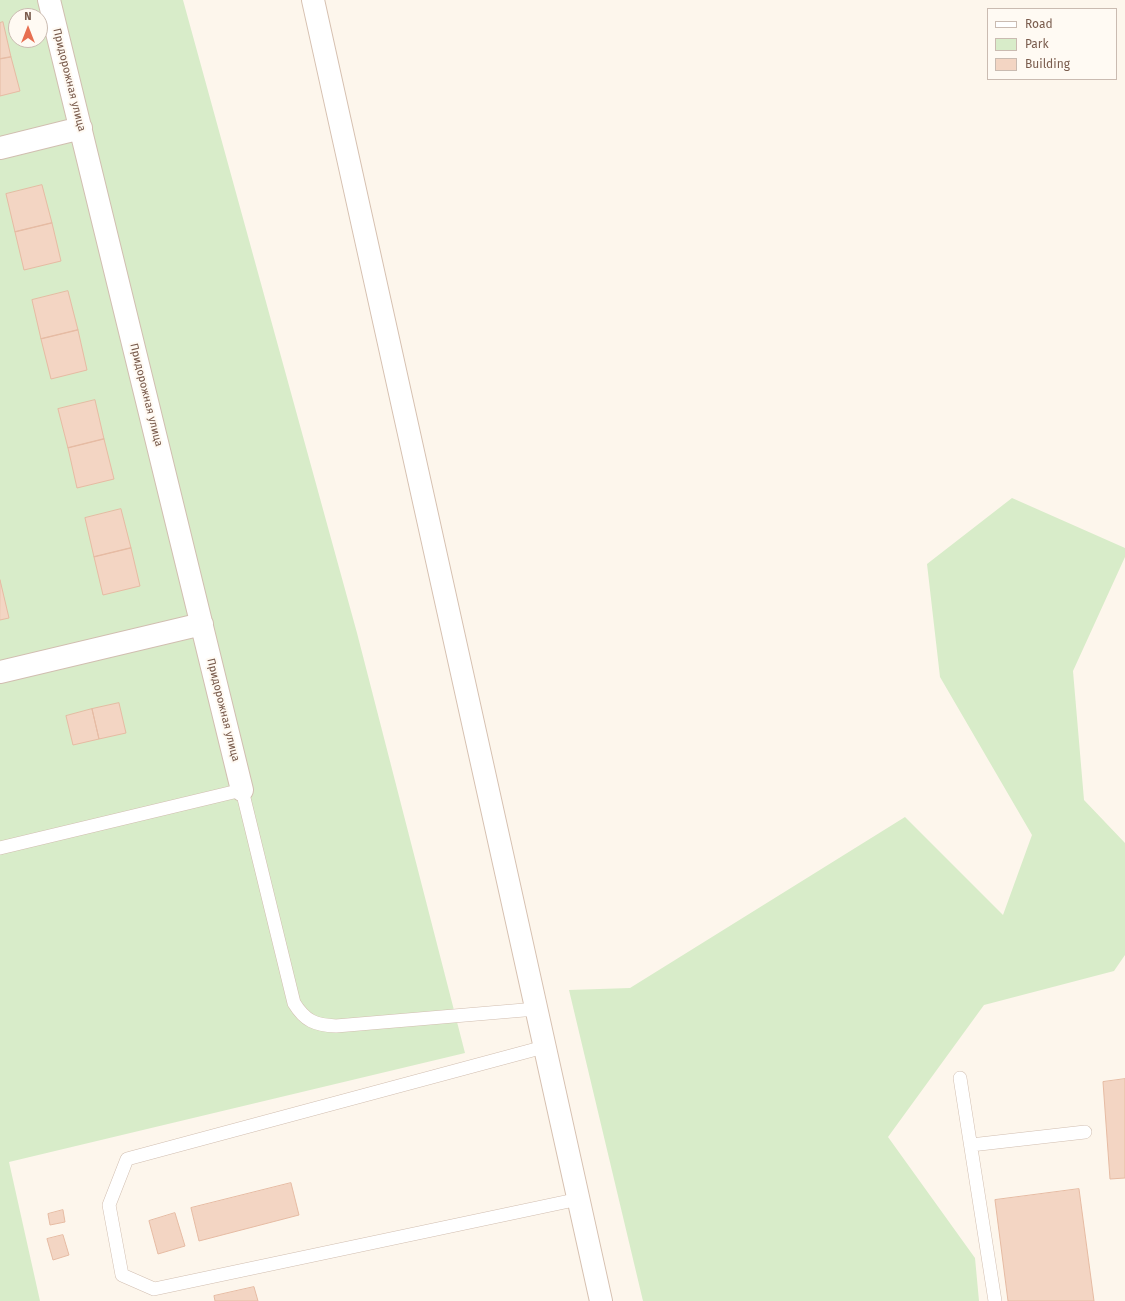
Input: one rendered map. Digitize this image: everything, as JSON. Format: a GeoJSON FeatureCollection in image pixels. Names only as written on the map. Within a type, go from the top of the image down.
{"type":"FeatureCollection","features":[{"type":"Feature","properties":{"kind":"main road","name":"Придорожная улица"},"geometry":{"type":"LineString","coordinates":[[49,0],[242,790]]}},
{"type":"Feature","properties":{"kind":"main road"},"geometry":{"type":"LineString","coordinates":[[313,0],[601,1301]]}},
{"type":"Feature","properties":{"kind":"main road"},"geometry":{"type":"LineString","coordinates":[[0,148],[81,128]]}},
{"type":"Feature","properties":{"kind":"main road"},"geometry":{"type":"LineString","coordinates":[[0,672],[202,624]]}},
{"type":"Feature","properties":{"kind":"lane"},"geometry":{"type":"LineString","coordinates":[[0,848],[242,790],[294,1003],[301,1014],[311,1021],[323,1026],[336,1026],[536,1009]]}},
{"type":"Feature","properties":{"kind":"lane"},"geometry":{"type":"LineString","coordinates":[[544,1047],[127,1159],[109,1205],[122,1274],[154,1289],[579,1200]]}},
{"type":"Feature","properties":{"kind":"lane"},"geometry":{"type":"LineString","coordinates":[[960,1078],[995,1301]]}},
{"type":"Feature","properties":{"kind":"lane"},"geometry":{"type":"LineString","coordinates":[[971,1145],[1085,1132]]}},
{"type":"Feature","properties":{"kind":"green space"},"geometry":{"type":"Polygon","coordinates":[[[0,0],[183,0],[357,633],[465,1053],[9,1162],[40,1301],[0,1301],[0,0]]]}},
{"type":"Feature","properties":{"kind":"green space"},"geometry":{"type":"Polygon","coordinates":[[[1012,498],[1125,548],[1125,557],[1073,671],[1084,800],[1125,843],[1125,955],[1114,971],[984,1005],[888,1137],[975,1258],[979,1301],[643,1301],[569,990],[630,988],[905,817],[1003,915],[1032,835],[940,677],[927,564],[1012,498]]]}},
{"type":"Feature","properties":{"kind":"building"},"geometry":{"type":"Polygon","coordinates":[[[3,22],[11,57],[0,59],[0,23],[3,22]]]}},
{"type":"Feature","properties":{"kind":"building"},"geometry":{"type":"Polygon","coordinates":[[[11,57],[20,91],[0,96],[0,59],[11,57]]]}},
{"type":"Feature","properties":{"kind":"building"},"geometry":{"type":"Polygon","coordinates":[[[42,185],[52,223],[15,232],[6,194],[42,185]]]}},
{"type":"Feature","properties":{"kind":"building"},"geometry":{"type":"Polygon","coordinates":[[[52,223],[61,261],[24,270],[15,232],[52,223]]]}},
{"type":"Feature","properties":{"kind":"building"},"geometry":{"type":"Polygon","coordinates":[[[68,291],[78,330],[41,339],[32,300],[68,291]]]}},
{"type":"Feature","properties":{"kind":"building"},"geometry":{"type":"Polygon","coordinates":[[[78,330],[87,370],[51,379],[41,339],[78,330]]]}},
{"type":"Feature","properties":{"kind":"building"},"geometry":{"type":"Polygon","coordinates":[[[95,400],[104,439],[68,448],[58,409],[95,400]]]}},
{"type":"Feature","properties":{"kind":"building"},"geometry":{"type":"Polygon","coordinates":[[[104,439],[114,479],[77,488],[68,448],[104,439]]]}},
{"type":"Feature","properties":{"kind":"building"},"geometry":{"type":"Polygon","coordinates":[[[121,509],[131,548],[94,557],[85,518],[121,509]]]}},
{"type":"Feature","properties":{"kind":"building"},"geometry":{"type":"Polygon","coordinates":[[[131,548],[140,586],[103,595],[94,557],[131,548]]]}},
{"type":"Feature","properties":{"kind":"building"},"geometry":{"type":"Polygon","coordinates":[[[0,580],[9,618],[0,620],[0,580]]]}},
{"type":"Feature","properties":{"kind":"building"},"geometry":{"type":"Polygon","coordinates":[[[119,703],[126,733],[99,739],[92,709],[119,703]]]}},
{"type":"Feature","properties":{"kind":"building"},"geometry":{"type":"Polygon","coordinates":[[[92,709],[99,739],[73,745],[66,716],[92,709]]]}},
{"type":"Feature","properties":{"kind":"building"},"geometry":{"type":"Polygon","coordinates":[[[1125,1079],[1125,1178],[1110,1179],[1103,1082],[1125,1079]]]}},
{"type":"Feature","properties":{"kind":"building"},"geometry":{"type":"Polygon","coordinates":[[[291,1183],[299,1215],[199,1241],[191,1208],[291,1183]]]}},
{"type":"Feature","properties":{"kind":"building"},"geometry":{"type":"Polygon","coordinates":[[[1079,1189],[1094,1301],[1008,1301],[995,1200],[1079,1189]]]}},
{"type":"Feature","properties":{"kind":"building"},"geometry":{"type":"Polygon","coordinates":[[[63,1210],[65,1222],[50,1225],[48,1214],[63,1210]]]}},
{"type":"Feature","properties":{"kind":"building"},"geometry":{"type":"Polygon","coordinates":[[[175,1213],[185,1246],[158,1254],[149,1221],[175,1213]]]}},
{"type":"Feature","properties":{"kind":"building"},"geometry":{"type":"Polygon","coordinates":[[[63,1235],[69,1255],[53,1260],[47,1239],[63,1235]]]}},
{"type":"Feature","properties":{"kind":"building"},"geometry":{"type":"Polygon","coordinates":[[[254,1287],[258,1301],[215,1301],[214,1296],[254,1287]]]}}]}
